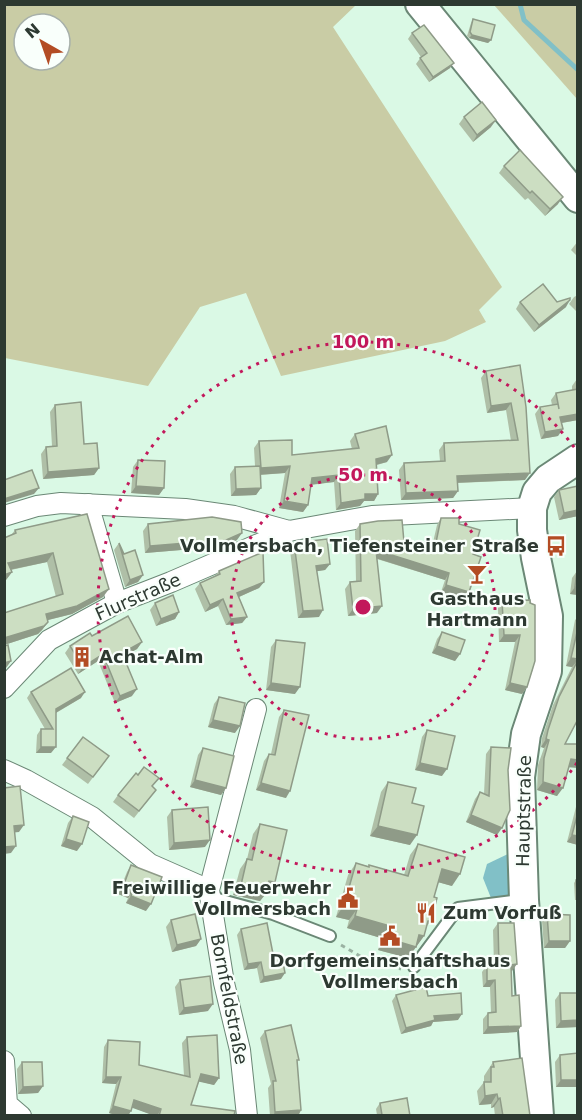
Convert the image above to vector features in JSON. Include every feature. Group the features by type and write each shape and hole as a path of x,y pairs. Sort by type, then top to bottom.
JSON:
{"main road":[{"path":"420,4 569,188"},
{"path":"532,507 537,492 548,478 578,459"},
{"name":"Hauptstraße","path":"532,507 536,558 548,616 547,671 526,734 520,777 524,900 539,1116"}],"street":[{"path":"4,516 37,506 61,503 185,508 234,516 289,531 372,516 532,507"},
{"path":"88,504 117,603"},
{"name":"Flurstraße","path":"4,688 49,640 117,603 289,531"},
{"name":"Bornfeldstraße","path":"247,1116 240,1050 224,983 209,890 256,709"},
{"path":"4,770 92,817 150,864 209,890"},
{"path":"4,1061 7,1104 21,1116"}],"lane":[{"path":"209,890 218,899 273,914 330,936"},
{"path":"414,967 458,908 524,900"}],"path":[{"path":"330,936 338,944 365,959 410,971 414,967"}],"green space":[{"path":"4,5 356,5 333,27 502,287 479,310 486,322 445,341 281,376 246,293 200,307 148,386 5,358"},
{"path":"494,5 577,5 577,99"}],"water":[{"path":"510,853 510,895 491,898 483,878 487,864"}],"building":[{"path":"473,19 495,25 491,40 472,35 470,32"},
{"path":"424,25 454,63 433,77 420,58 427,53 412,33"},
{"path":"482,102 496,120 477,135 464,117"},
{"path":"520,150 563,197 550,209 532,191 530,193 504,166"},
{"path":"543,284 557,302 570,298 570,300 539,325 520,302"},
{"path":"520,365 526,407 530,473 457,476 458,491 406,493 404,463 445,461 444,443 518,440 511,403 491,406 486,371"},
{"path":"578,389 578,414 560,417 563,429 545,432 540,407 558,404 559,409 556,393"},
{"path":"81,402 84,444 97,443 99,468 48,472 46,447 57,446 55,405"},
{"path":"386,426 392,455 376,459 378,494 365,494 365,499 341,503 339,475 312,478 308,505 284,501 290,466 261,468 259,441 292,440 292,455 359,448 355,434"},
{"path":"138,460 165,461 164,488 136,486"},
{"path":"260,466 261,488 236,489 235,467"},
{"path":"32,470 39,488 4,499 4,480"},
{"path":"578,486 578,510 564,513 559,490"},
{"path":"87,514 109,589 77,606 46,614 48,622 44,626 4,638 4,613 63,594 53,553 8,563 12,572 4,575 4,538 16,533 15,530"},
{"path":"212,517 241,522 242,533 224,541 150,546 148,524"},
{"path":"441,518 459,518 459,524 480,530 473,554 481,557 469,592 446,585 449,573 376,550 382,606 353,609 350,582 361,581 360,524 402,520 404,542 434,552"},
{"path":"327,539 330,564 316,566 323,610 303,611 294,543"},
{"path":"119,543 124,554 135,550 143,575 130,580"},
{"path":"263,552 264,582 237,593 247,617 231,619 223,599 210,605 200,583 220,574 219,571"},
{"path":"577,571 578,587 575,587"},
{"path":"173,595 179,612 161,619 155,603"},
{"path":"530,600 530,603 535,605 535,661 527,687 510,683 520,635 504,635 502,601"},
{"path":"128,616 142,642 122,653 137,689 120,696 103,654 83,667 70,646 90,633 92,636"},
{"path":"578,628 578,659 571,658"},
{"path":"442,632 465,640 460,654 437,646"},
{"path":"276,640 305,643 300,687 271,683"},
{"path":"8,645 11,661 4,663 4,646"},
{"path":"578,660 578,719 565,744 578,744 578,760 571,759 563,788 543,782 544,758 549,740 546,739 559,697"},
{"path":"71,668 85,692 56,709 56,747 41,747 41,729 53,729 31,692"},
{"path":"219,697 245,703 240,726 213,720"},
{"path":"284,710 309,715 290,791 261,783 269,754 275,755"},
{"path":"427,730 455,736 447,769 420,763"},
{"path":"83,737 109,756 93,777 67,758"},
{"path":"491,747 511,748 508,770 510,810 502,828 471,815 480,792 489,796"},
{"path":"203,748 234,756 226,788 195,780"},
{"path":"144,767 159,778 152,786 156,790 139,811 118,795"},
{"path":"388,782 416,788 412,803 424,806 417,835 378,826"},
{"path":"20,786 24,825 14,826 16,846 4,847 4,788"},
{"path":"208,807 210,840 174,843 172,810"},
{"path":"578,812 578,836 572,835"},
{"path":"73,816 89,822 82,844 66,839"},
{"path":"260,824 287,830 275,882 269,881 267,891 241,885 247,859 252,860"},
{"path":"418,844 465,857 460,874 442,869 434,897 437,898 431,921 428,921 424,936 419,935 416,947 386,938 390,926 355,916 357,909 344,905 356,863 408,876"},
{"path":"131,865 162,877 151,904 131,896 133,891 123,887"},
{"path":"195,914 201,939 177,945 171,920"},
{"path":"547,914 570,915 570,941 549,941"},
{"path":"267,923 274,959 282,957 285,973 264,977 261,962 248,964 241,929"},
{"path":"498,923 514,923 517,964 511,965 512,996 519,995 521,1026 488,1027 488,1013 496,1012 495,980 487,981 487,965 499,965"},
{"path":"210,976 213,1004 184,1008 180,980"},
{"path":"426,987 428,996 461,993 462,1014 434,1016 435,1020 406,1028 396,995"},
{"path":"560,993 578,993 578,1020 561,1021"},
{"path":"291,1025 299,1060 297,1060 301,1110 275,1112 273,1081 276,1081 265,1031"},
{"path":"217,1035 219,1078 201,1074 191,1105 235,1111 234,1116 159,1116 161,1109 134,1100 131,1111 113,1106 121,1077 106,1077 108,1040 140,1042 139,1065 190,1077 187,1037"},
{"path":"578,1053 578,1080 561,1080 560,1055"},
{"path":"522,1058 530,1116 503,1116 500,1098 498,1099 497,1094 485,1096 484,1082 491,1082 493,1062"},
{"path":"22,1062 42,1062 43,1086 23,1087"},
{"path":"407,1098 410,1116 376,1116 382,1115 380,1103"}],"waterway":[{"path":"520,4 524,20 578,70"}],"place":[{"name":"Vollmersbach, Tiefensteiner Straße","path":"556,546"},
{"name":"Gasthaus Hartmann","path":"477,574"},
{"name":"Achat-Alm","path":"82,657"},
{"name":"Freiwillige Feuerwehr Vollmersbach","path":"348,898"},
{"name":"Zum Vorfuß","path":"426,913"},
{"name":"Dorfgemeinschaftshaus Vollmersbach","path":"390,936"}]}
